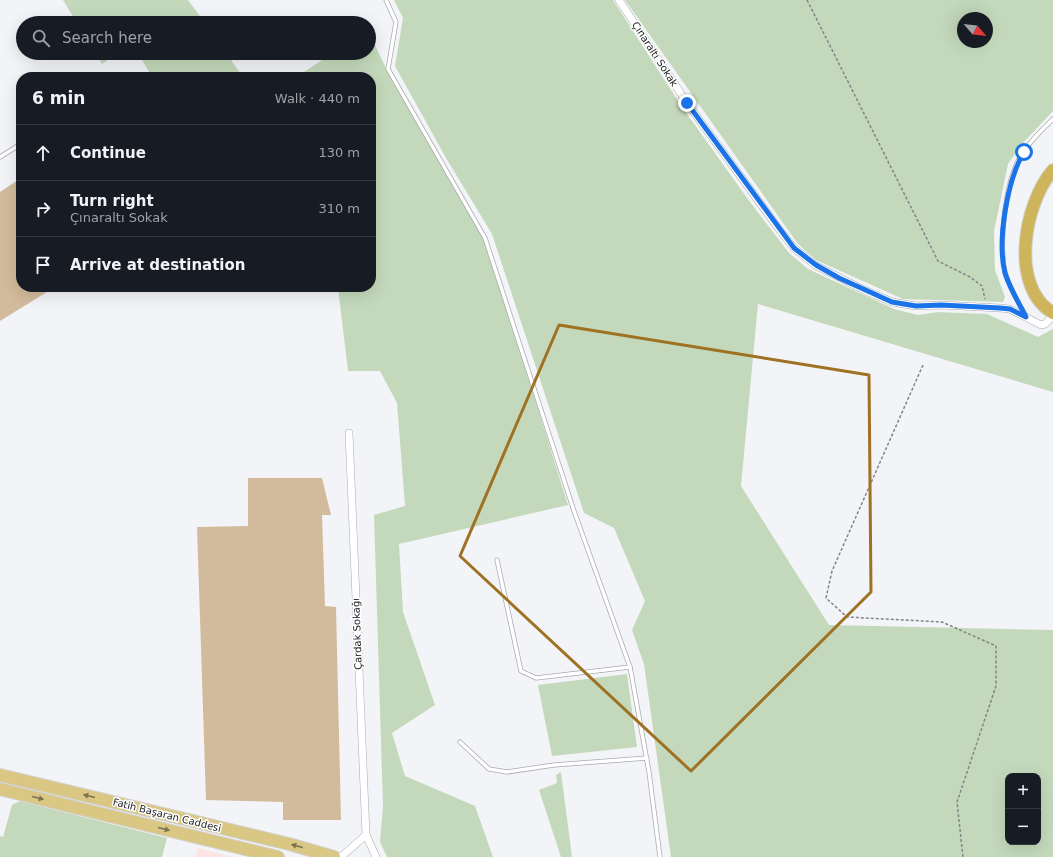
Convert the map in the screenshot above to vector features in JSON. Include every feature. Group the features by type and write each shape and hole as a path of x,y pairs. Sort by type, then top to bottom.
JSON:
{"highway":[{"path":"1053,170 1042,185 1033,205 1026,246 1028,272 1032,288 1041,304 1053,315"}],"main road":[{"name":"Fatih Başaran Caddesi","path":"0,775 289,844 334,857"},
{"name":"Fatih Başaran Caddesi","path":"0,789 278,857"}],"street":[{"name":"Çınaraltı Sokak","path":"619,0 701,122 786,238 804,258 864,290 903,305 1010,309 1041,325 1053,315"},
{"name":"Çardak Sokağı","path":"349,433 366,835 376,857"},
{"path":"341,857 366,835"}],"lane":[{"path":"386,0 396,22 388,69 485,238 574,511 630,667 646,758 660,857"},
{"path":"1026,317 1005,273 1002,255 1004,224 1011,185 1018,161 1053,119"},
{"path":"0,157 16,147"},
{"path":"497,560 521,671 536,678 630,667"},
{"path":"460,742 489,769 507,772 554,765 646,758"}],"path":[{"path":"807,0 938,261 970,277 982,286 987,307"},
{"path":"923,365 832,570 826,598 847,617 942,622 996,646 996,686 957,802 963,857"}],"highlighted area":[{"path":"559,325 869,375 871,592 691,771 460,556"}],"shaded area":[{"path":"198,848 233,857 196,857"}],"green space":[{"path":"63,0 188,0 200,16 73,16"},
{"path":"394,0 613,0 682,107 750,202 789,253 808,269 894,309 918,315 938,312 987,314 1038,337 1053,329 1053,392 758,304 741,486 829,625 1053,630 1053,857 671,857 644,664 632,630 645,601 614,528 584,513 492,234 446,158 395,66 403,18"},
{"path":"625,0 1053,0 1053,111 1021,145 1008,164 994,231 995,270 1005,297 1003,302 903,299 816,260 798,244"},
{"path":"376,47 386,68 485,239 568,505 399,544 403,612 435,705 392,733 405,776 475,806 493,857 387,857 380,842 383,806 374,515 405,506 397,403 380,371 348,371 338,292 376,292 376,72 304,72 322,60 376,60"},
{"path":"99,60 108,60 102,64"},
{"path":"142,60 231,60 239,72 149,72"},
{"path":"627,674 637,747 552,756 538,685"},
{"path":"561,772 572,857 561,857 539,790 557,783 556,775"},
{"path":"20,801 167,838 162,857 0,857 0,836 3,837 12,805"}],"building":[{"path":"16,181 16,292 47,292 0,321 0,192"},
{"path":"248,478 322,478 331,515 322,515 325,606 336,607 341,820 283,820 283,802 206,800 197,527 248,526"}],"route":[{"path":"687,103 756,198 794,248 804,258 864,290 903,305 1000,308 1010,309 1026,317 1010,286 1005,273 1002,255 1002,238 1011,185 1014,171 1024,152"}]}
